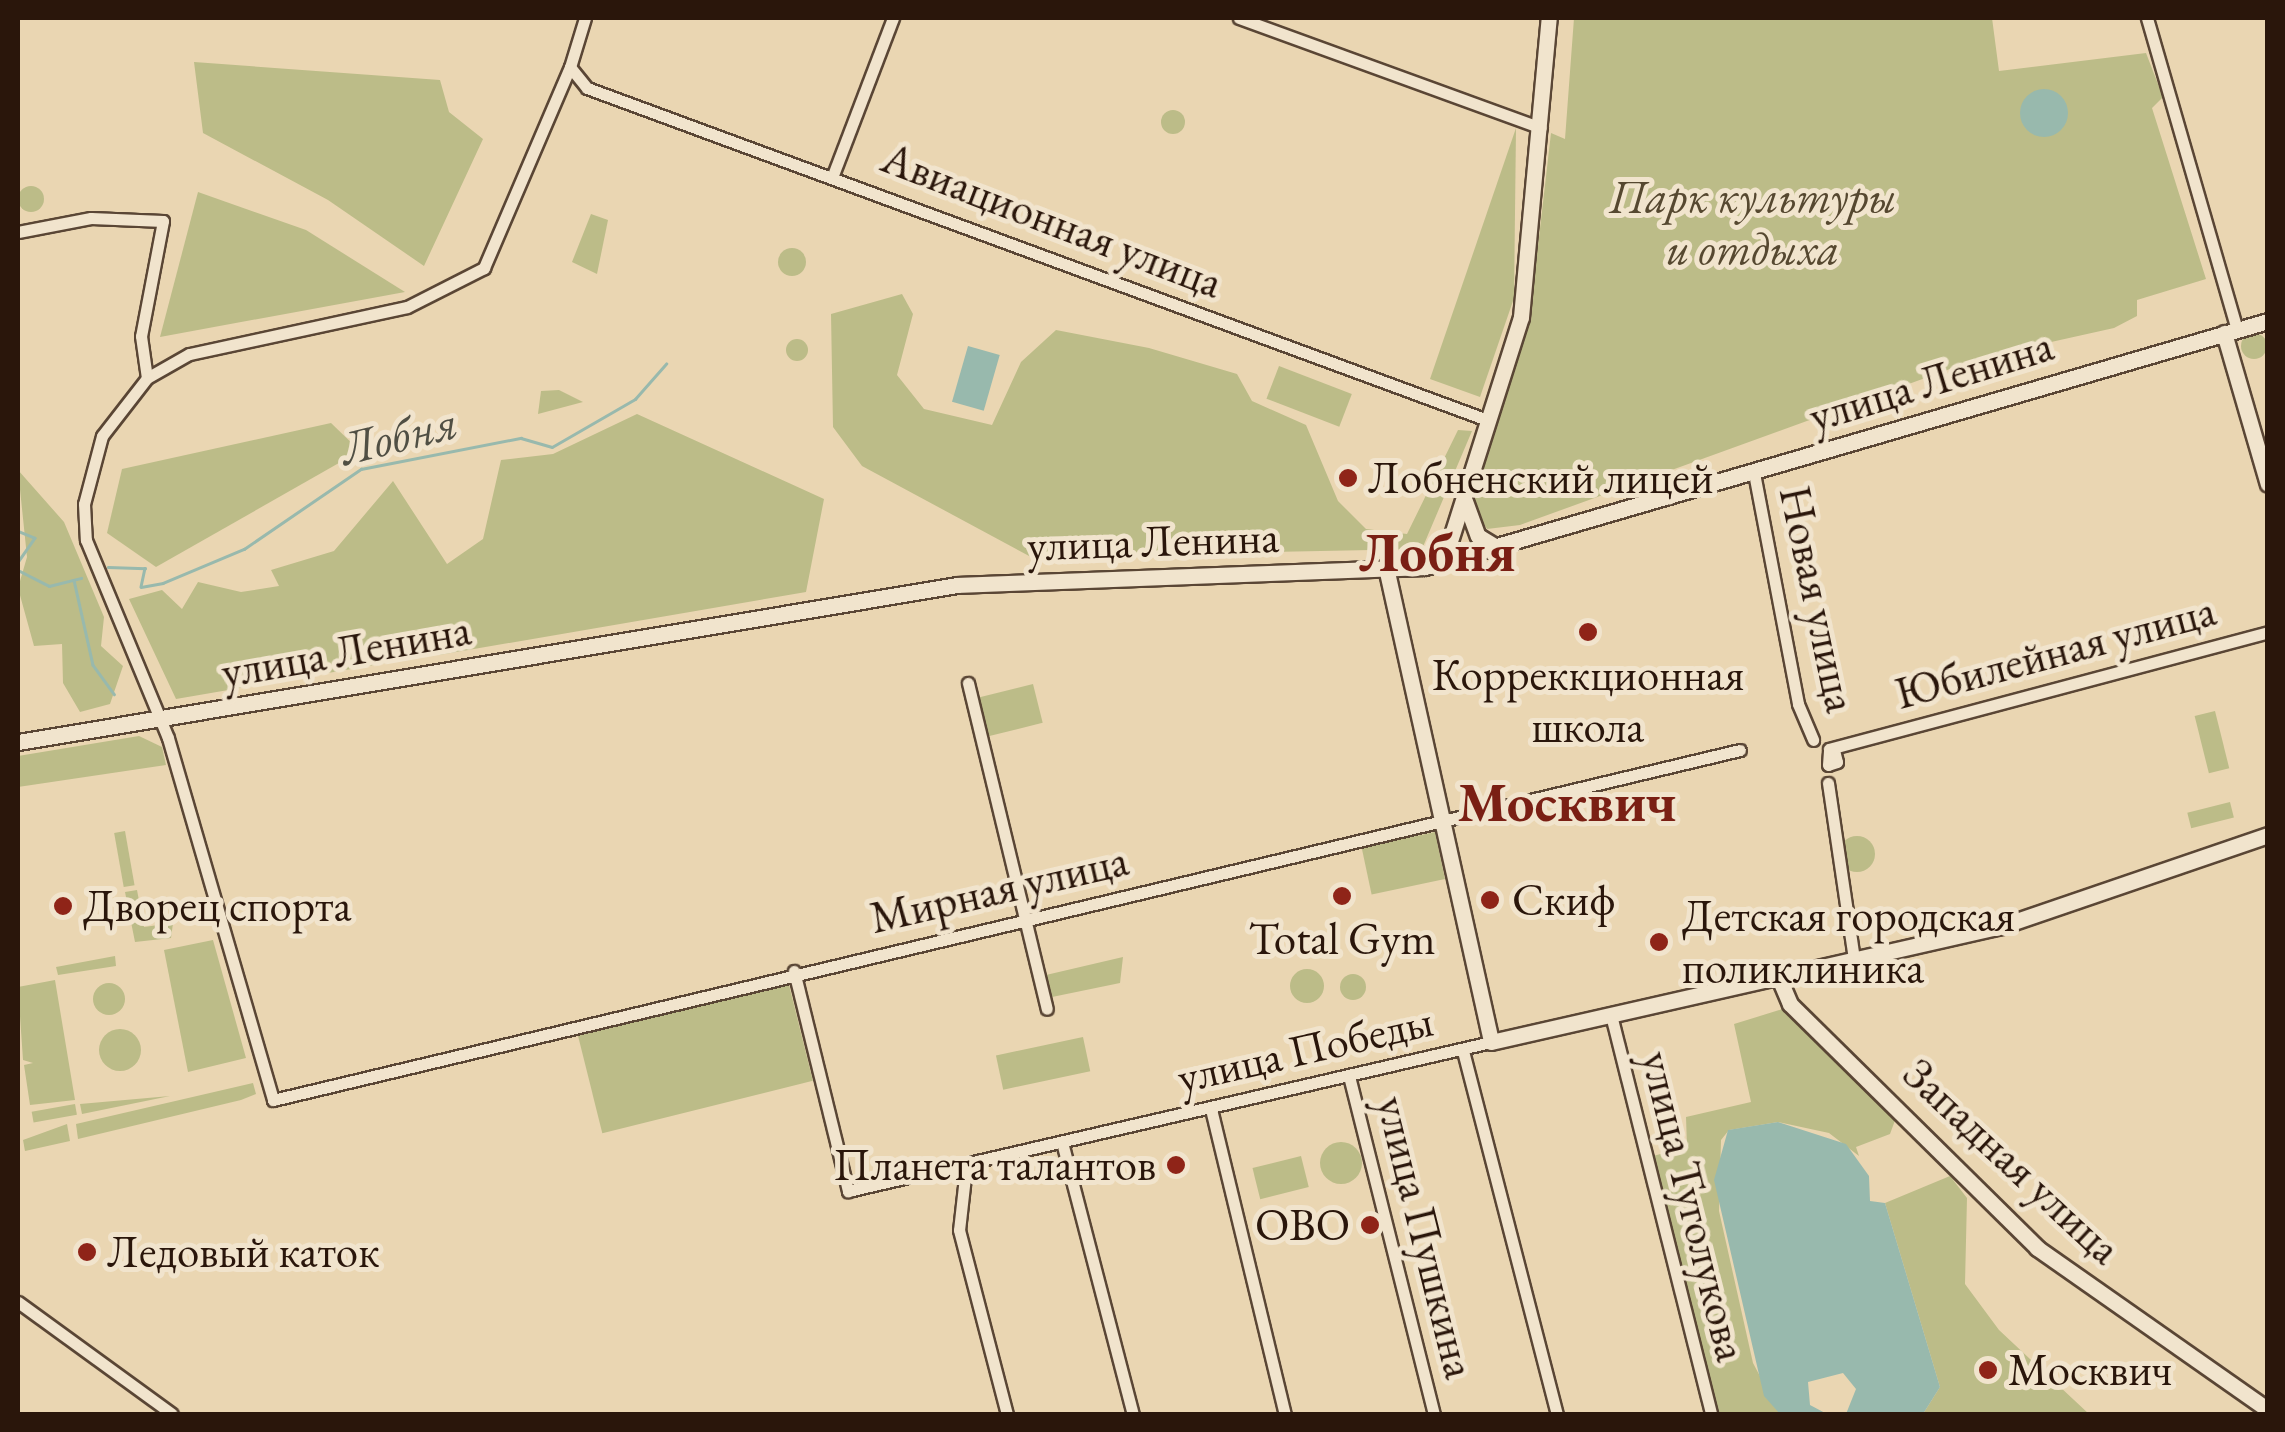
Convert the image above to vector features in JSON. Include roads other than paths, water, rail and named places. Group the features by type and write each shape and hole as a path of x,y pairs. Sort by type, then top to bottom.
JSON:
{"street":[{"path":"160,720 86,540 84,504 102,436 147,378 189,354 407,307 484,268 570,66 585,18"},
{"path":"833,175 893,18"},
{"path":"1239,18 1541,128"},
{"path":"1443,564 1521,317 1548,18"},
{"path":"2148,18 2268,484"},
{"name":"Авиационная улица","path":"570,66 587,88 833,175 1490,421"},
{"path":"18,232 91,218 163,221 141,336 147,378"},
{"name":"улица Ленина","path":"18,742 957,585 1386,572 1443,564 2268,321"},
{"name":"Новая улица","path":"1754,472 1798,704 1813,740 1830,758"},
{"path":"1465,498 1478,536 1498,548"},
{"path":"1386,572 1491,1042"},
{"name":"Юбилейная улица","path":"1830,758 1862,741 2268,632"},
{"path":"968,684 1047,1009"},
{"name":"Мирная улица","path":"160,720 274,1100 794,972 1444,825 1740,750"},
{"path":"1830,758 1828,784 1854,960"},
{"name":"улица Победы","path":"794,972 848,1190 1063,1146 1491,1042 1854,960 2111,894 2268,835"},
{"name":"Западная улица","path":"1779,978 1790,1004 2037,1248 2268,1410"},
{"name":"улица Туголукова","path":"1611,1015 1711,1414"},
{"path":"1463,1050 1557,1414"},
{"name":"улица Пушкина","path":"1350,1076 1434,1414"},
{"path":"1211,1109 1285,1414"},
{"path":"1063,1146 1133,1414"},
{"path":"966,1168 959,1230 1007,1414"},
{"path":"18,1302 172,1414"}],"water":[{"path":"2044,89 2061,96 2068,113 2061,130 2044,137 2027,130 2020,113 2027,96"},
{"path":"968,346 1000,355 984,411 952,402"},
{"path":"1778,1122 1846,1144 1869,1176 1870,1201 1885,1203 1940,1387 1923,1414 1846,1414 1856,1389 1843,1373 1808,1382 1810,1405 1827,1414 1780,1414 1764,1396 1714,1180 1728,1130"}],"waterway":[{"name":"Лобня","path":"108,567 145,568 141,587 163,583 244,549 361,469 521,438 552,447 635,399 666,364"},
{"name":"Лобня","path":"18,531 35,538 18,562"},
{"name":"Лобня","path":"18,570 49,586 81,578"},
{"path":"74,580 93,665 114,694"}],"place":[{"name":"Лобненский лицей","path":"1348,478"},
{"name":"Корреккционная школа","path":"1588,632"},
{"name":"Total Gym","path":"1342,896"},
{"name":"Скиф","path":"1490,900"},
{"name":"Дворец спорта","path":"63,906"},
{"name":"Детская городская поликлиника","path":"1659,942"},
{"name":"Планета талантов","path":"1176,1165"},
{"name":"ОВО","path":"1370,1225"},
{"name":"Ледовый каток","path":"87,1252"},
{"name":"Москвич","path":"1988,1370"}],"district":[{"name":"Лобня","path":"1437,552"},
{"name":"Москвич","path":"1567,802"}],"park label":[{"name":"Парк культуры и отдыха","path":"1753,223"}]}
